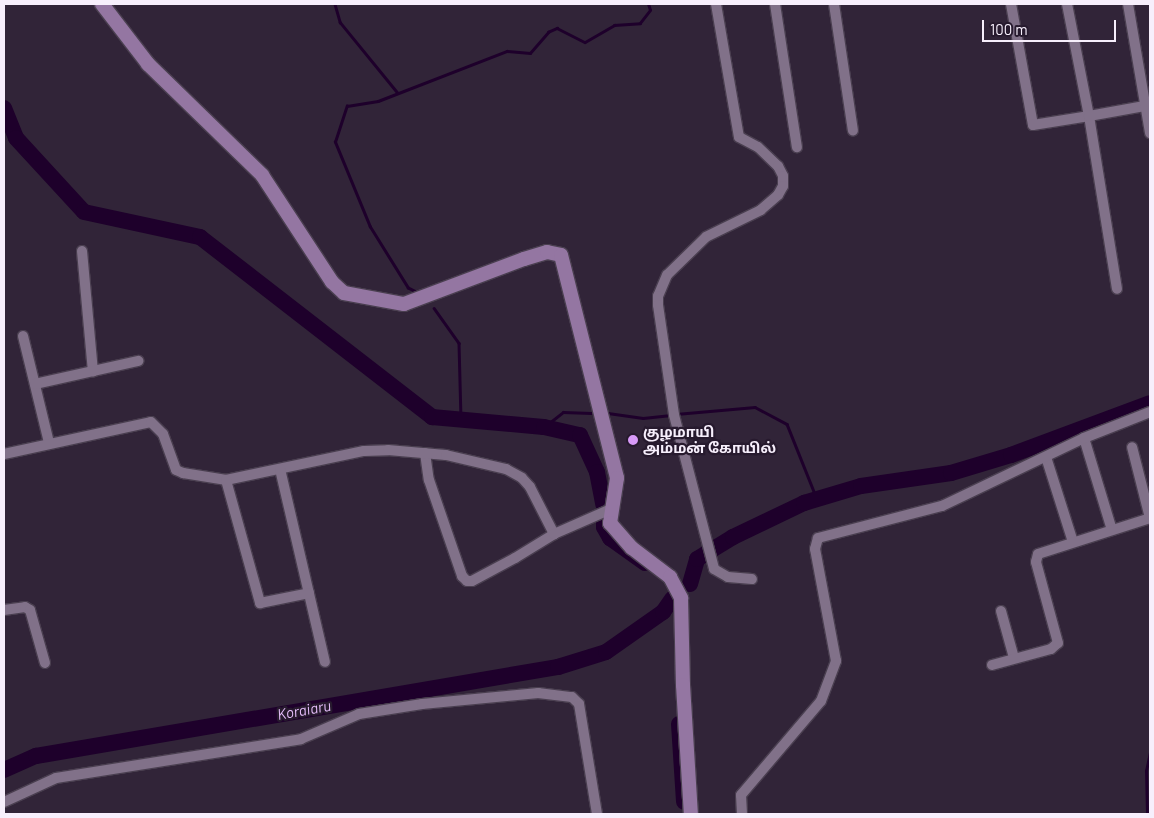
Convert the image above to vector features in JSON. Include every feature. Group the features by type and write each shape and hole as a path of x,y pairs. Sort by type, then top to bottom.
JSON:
{"street":[{"path":"102,4 148,64 262,175 332,282 344,294 404,304 524,259 547,252 561,255 617,478 610,523 616,534 663,570 681,598 683,685 691,814"},
{"path":"716,4 739,137 758,147 783,176 778,195 761,210 706,237 667,275 658,296 674,414 714,570 728,577 752,580"},
{"path":"775,4 797,147"},
{"path":"834,4 853,131"},
{"path":"1011,4 1033,125 1148,106"},
{"path":"1067,4 1117,289"},
{"path":"1128,4 1148,106 1150,133"},
{"path":"82,252 94,371"},
{"path":"22,336 49,442"},
{"path":"35,384 138,361"},
{"path":"742,814 741,795 821,701 836,661 814,549 818,538 942,506 1084,438 1150,412"},
{"path":"4,454 49,442 156,423 163,434 176,470 226,480 280,470 364,450 425,453 506,469 522,478 554,534"},
{"path":"1084,438 1112,530"},
{"path":"992,665 1051,649 1058,643 1036,557 1038,554 1150,518 1132,447"},
{"path":"425,453 430,480 462,576 467,581 472,581 498,567 554,534 611,509"},
{"path":"1046,457 1073,542"},
{"path":"280,470 325,662"},
{"path":"226,480 260,603 309,593"},
{"path":"4,610 25,607 30,610 45,663"},
{"path":"1001,611 1014,658"},
{"path":"4,802 56,778 301,739 359,714 422,704 538,693 572,697 579,704 597,814"}],"waterway":[{"path":"335,4 340,22 397,92"},
{"path":"418,293 408,288 370,227 335,142 347,106 378,101 507,51 530,53 548,32 557,28 585,42 614,25 640,23 650,10 648,4"},
{"path":"4,108 16,138 84,212 200,237 432,417 544,427 580,435 597,472 603,504"},
{"path":"434,308 459,343 461,419"},
{"path":"690,584 697,559 733,537 804,503 861,486 951,473 1011,455 1150,403"},
{"path":"676,414 755,407 787,424 817,499"},
{"path":"544,427 563,412 591,413"},
{"path":"608,413 643,418 671,415"},
{"path":"604,518 604,527 610,538 645,563"},
{"name":"Koraiaru","path":"4,770 36,756 558,667 606,652 663,612 672,599"},
{"path":"679,724 684,802"},
{"path":"1147,814 1146,771 1150,752"}],"place":[{"name":"குழமாயி அம்மன் கோயில்","path":"633,440"}]}
